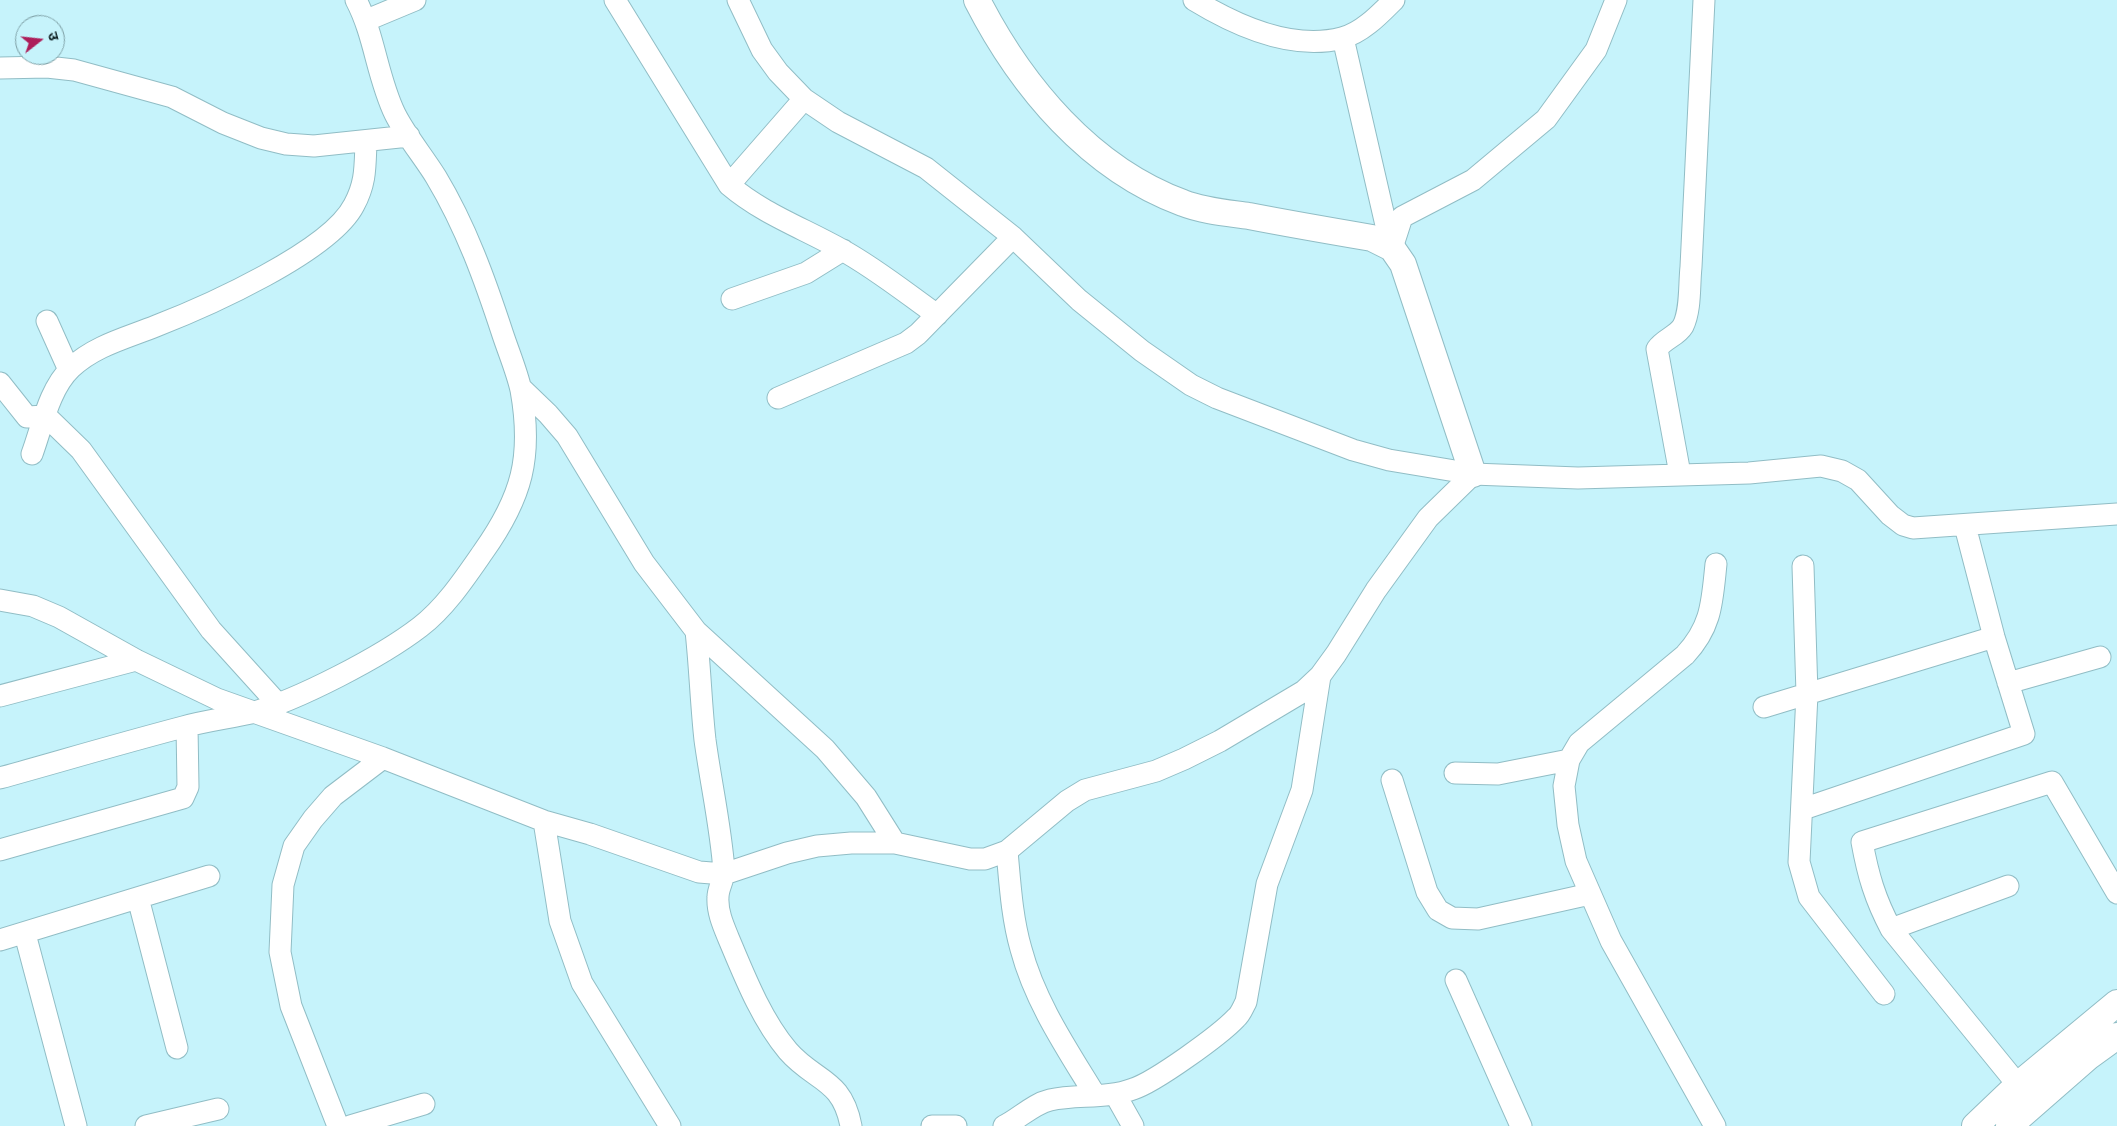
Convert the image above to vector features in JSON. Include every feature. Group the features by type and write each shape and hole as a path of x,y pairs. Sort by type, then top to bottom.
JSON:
{"street":[{"path":"0,778 187,726 253,712 327,681 384,650 422,626 450,596 475,563 508,513 520,487 526,434 521,388 474,249 435,176 395,114 383,82 367,20 356,0"},
{"path":"367,20 414,0"},
{"path":"615,0 729,185 748,201 770,214 843,250 937,315"},
{"path":"738,0 762,50 778,72 804,99 838,122 926,168 1013,237 1079,300 1157,362 1191,385 1217,398 1353,450 1390,460 1473,474 1578,478 1749,473 1820,466 1842,471 1858,480 1890,515 1913,528 1925,529 2117,514"},
{"path":"977,0 1024,76 1051,109 1092,150 1135,182 1184,204 1372,238 1392,248"},
{"path":"1194,0 1221,16 1276,35 1308,42 1343,38 1361,28 1394,0"},
{"path":"1392,248 1402,217 1473,180 1546,119 1596,50 1616,0"},
{"path":"1680,474 1657,349 1662,341 1683,326 1687,311 1691,267 1704,0"},
{"path":"1343,38 1392,248 1403,264 1473,474"},
{"path":"0,68 47,67 74,70 172,97 223,123 261,138 286,144 314,146 409,136"},
{"path":"729,185 804,99"},
{"path":"32,454 54,393 69,370 84,357 101,348 186,314 259,280 330,233 354,207 365,182 366,142"},
{"path":"778,398 906,344 1013,237"},
{"path":"732,299 806,273 843,250"},
{"path":"47,321 69,370"},
{"path":"0,383 27,417 46,416 82,450 211,630 276,703"},
{"path":"521,388 548,414 567,436 644,563 696,631 825,749 866,797 894,843"},
{"path":"0,600 33,606 59,617 136,660 217,698 383,758 544,821 590,834 698,872 724,874 787,853 817,846 894,843 970,859 985,859 1007,851 1067,801 1085,790 1156,771 1184,759 1220,741 1304,691 1320,676 1376,590 1428,518 1473,474"},
{"path":"1802,809 2024,734 1994,637 1965,526"},
{"path":"1715,1126 1610,941 1576,861 1568,825 1564,786 1569,760 1579,743 1685,656 1697,642 1705,628 1711,611 1716,564"},
{"path":"1803,566 1807,694 1798,862 1809,897 1884,994"},
{"path":"696,631 705,738 724,874 718,896 720,914 762,1010 789,1052 806,1068 831,1084 841,1095 849,1112 851,1126"},
{"path":"1764,707 1994,637"},
{"path":"2008,683 2100,656"},
{"path":"0,696 136,660"},
{"path":"1004,1126 1036,1105 1050,1100 1134,1089 1155,1077 1222,1031 1238,1016 1246,1002 1267,884 1302,790 1320,676"},
{"path":"0,850 183,798 188,787 187,726"},
{"path":"338,1126 291,1006 280,952 283,885 294,846 313,819 334,796 383,758"},
{"path":"1455,773 1498,774 1569,760"},
{"path":"1392,780 1427,892 1438,910 1452,918 1478,919 1590,894"},
{"path":"2018,1085 1890,929 1875,900 1868,876 1862,842 2052,782 2117,893"},
{"path":"544,821 560,921 582,984 670,1126"},
{"path":"1007,851 1012,902 1026,966 1057,1032 1105,1094 1133,1126"},
{"path":"0,940 25,934 209,876"},
{"path":"1890,929 2008,886"},
{"path":"138,898 177,1048"},
{"path":"25,934 76,1126"},
{"path":"1456,980 1521,1126"},
{"path":"1975,1126 2018,1085 2117,1002"},
{"path":"2009,1126 2088,1057 2117,1036"},
{"path":"350,1126 424,1104"},
{"path":"146,1126 218,1109"},
{"path":"932,1126 956,1126"}]}
